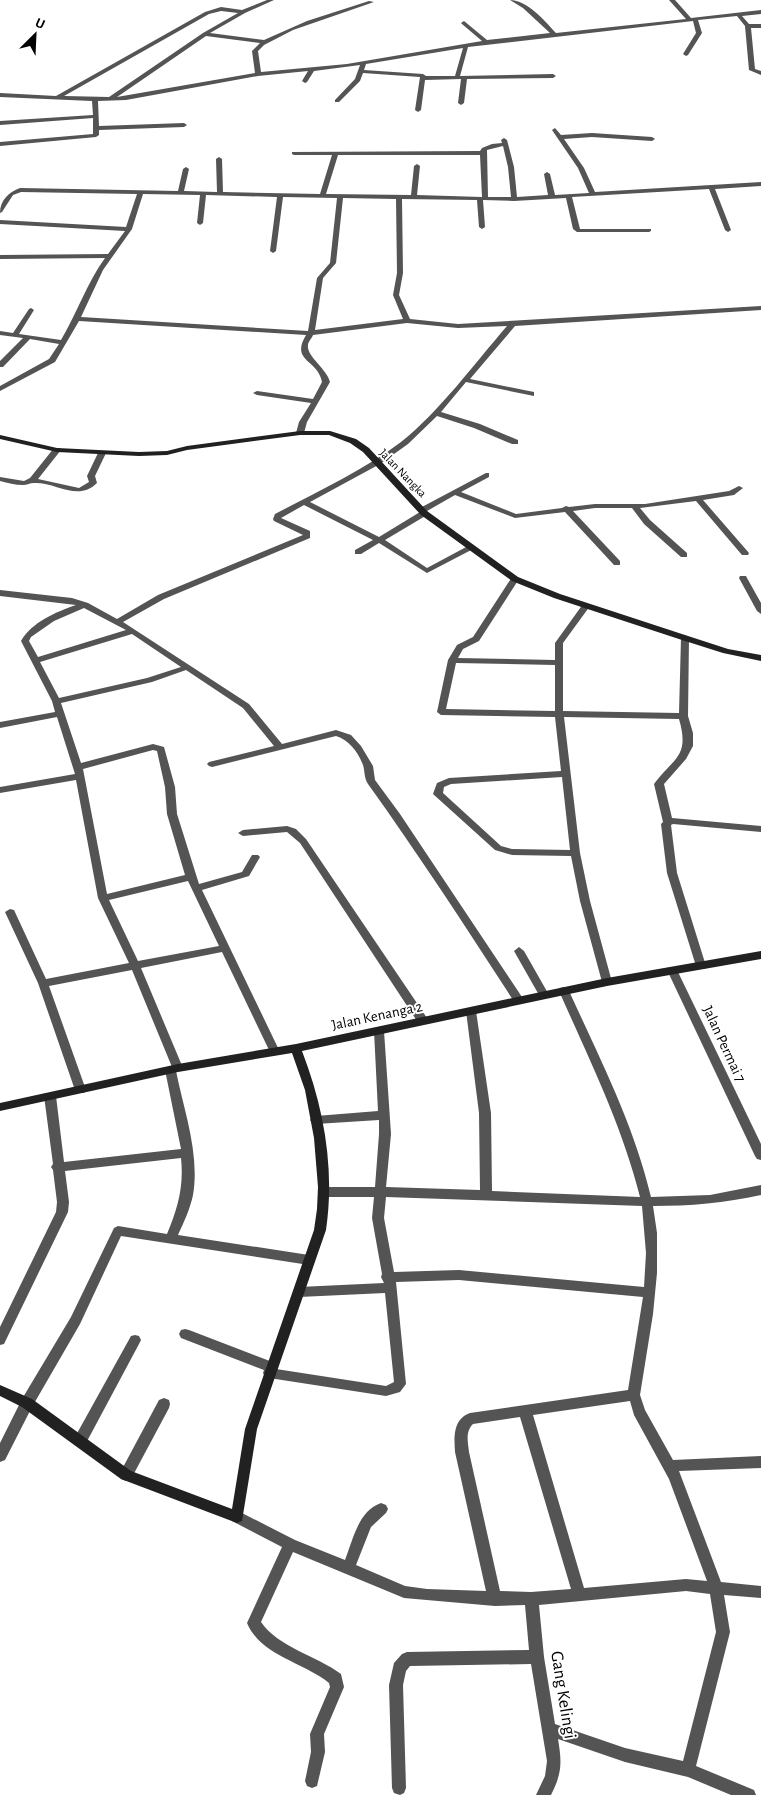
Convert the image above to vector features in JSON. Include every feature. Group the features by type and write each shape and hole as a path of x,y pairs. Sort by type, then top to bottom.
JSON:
{"street":[{"path":"110,99 205,34 243,12 271,0"},
{"path":"513,0 525,7 553,33"},
{"path":"672,0 692,20 700,33 686,54"},
{"path":"258,74 255,51 265,42 298,27 371,2"},
{"path":"57,98 207,13 221,9 243,12"},
{"path":"0,95 110,99 150,94 258,74 363,63 466,45 553,33 761,12"},
{"path":"738,14 748,26 751,68 761,73"},
{"path":"464,23 486,42"},
{"path":"748,26 761,26"},
{"path":"205,34 265,42"},
{"path":"457,77 466,45"},
{"path":"281,63 282,71"},
{"path":"337,101 358,80 363,63"},
{"path":"305,81 312,69"},
{"path":"361,71 416,73 424,78 553,76"},
{"path":"461,103 464,77"},
{"path":"418,110 424,78"},
{"path":"0,144 96,135 95,99"},
{"path":"0,123 96,116"},
{"path":"97,128 184,125"},
{"path":"555,130 581,168 593,194"},
{"path":"560,137 592,135 652,139"},
{"path":"482,227 483,153 484,149 488,146 505,142 511,167 514,199"},
{"path":"294,153 483,153"},
{"path":"322,196 336,153"},
{"path":"219,159 220,194"},
{"path":"414,198 417,166"},
{"path":"180,194 186,169"},
{"path":"547,174 552,197"},
{"path":"0,211 11,194 20,190 514,199 758,184 761,194"},
{"path":"711,187 728,230"},
{"path":"0,389 45,366 52,360 77,319 100,270 129,229 140,193"},
{"path":"200,223 203,194"},
{"path":"273,251 280,195"},
{"path":"300,433 303,422 326,378 304,350 311,333 320,278 333,262 340,196"},
{"path":"570,196 576,229 579,231 649,230"},
{"path":"400,197 400,273 396,295 407,321"},
{"path":"0,222 129,229"},
{"path":"0,258 110,256"},
{"path":"77,319 311,333 407,321 458,326 513,324 761,308"},
{"path":"14,336 31,310"},
{"path":"118,622 161,597 307,536 307,533 277,517 377,462 405,442 436,413 513,324"},
{"path":"0,333 62,342"},
{"path":"0,365 27,338"},
{"path":"465,380 531,394"},
{"path":"257,393 315,401"},
{"path":"436,413 477,426 515,442"},
{"name":"Jalan Nangka","path":"1,438 57,450 102,453 167,453 197,446 300,433 316,432 341,436 354,440 424,512 515,579 586,606 685,638 726,651 761,658"},
{"path":"0,479 25,483 33,480 57,450"},
{"path":"33,480 79,490 86,488 93,483 91,476 102,453"},
{"path":"358,552 486,475"},
{"path":"457,493 515,516 566,508 595,506 636,507 731,493 739,488"},
{"path":"698,498 745,553"},
{"path":"303,501 379,540 427,570 471,548"},
{"path":"636,507 647,522 684,555"},
{"path":"566,508 617,563"},
{"path":"743,578 761,611"},
{"path":"515,579 476,639 460,647 452,660 441,712 683,716"},
{"path":"0,593 72,600 118,622 246,706 280,747"},
{"path":"85,605 50,620 28,634 25,641 61,714 78,771 103,898 135,965 174,1069 186,1153 187,1193 171,1238"},
{"path":"586,606 560,643 559,714 575,853 585,901 607,982"},
{"path":"36,660 133,631"},
{"path":"685,638 683,716 688,733 688,746 683,757 659,784 668,822 666,824 666,837 672,873 701,966"},
{"path":"452,660 559,663"},
{"path":"56,702 149,680 188,667"},
{"path":"0,725 61,714"},
{"path":"212,764 336,733 348,737 358,748 368,766 370,780 397,816 519,1000"},
{"path":"0,790 78,771 153,747 161,749 170,787 172,814 191,877 275,1052"},
{"path":"566,774 449,781 440,785 438,794 498,848 512,852 575,853"},
{"path":"668,822 761,829"},
{"path":"243,833 287,829 293,831 303,841 423,1021"},
{"path":"197,888 246,874 252,866 255,857"},
{"path":"103,898 191,877"},
{"path":"10,912 43,983 80,1090"},
{"path":"43,983 226,948"},
{"path":"519,951 544,995"},
{"name":"Jalan Kenanga 2","path":"0,1107 174,1069 296,1048 607,982 760,956"},
{"name":"Jalan Permai 7","path":"673,972 761,1156"},
{"path":"564,991 630,1142 648,1202 651,1233 649,1293 634,1395 639,1411 669,1466 716,1586 723,1632 688,1770"},
{"path":"470,1011 484,1113 486,1195"},
{"path":"185,1334 270,1370 386,1391 396,1388 400,1384 389,1283 380,1236 379,1191 385,1134 379,1031"},
{"path":"237,1517 251,1429 320,1230 325,1192 316,1120 308,1076 296,1048"},
{"path":"0,1340 60,1219 63,1202 57,1167 50,1096"},
{"path":"316,1120 384,1115"},
{"path":"57,1167 186,1153"},
{"path":"325,1192 379,1191 648,1202 721,1197 761,1190"},
{"path":"0,1456 27,1403 76,1320 118,1231 310,1260"},
{"path":"299,1292 459,1275 649,1293"},
{"path":"80,1441 135,1340"},
{"path":"0,1390 27,1403 126,1475 237,1517 290,1544 404,1592 530,1599 686,1585 716,1586 761,1592"},
{"path":"495,1598 462,1452 460,1430 470,1419 634,1395"},
{"path":"126,1475 164,1404"},
{"path":"525,1411 579,1594"},
{"path":"669,1466 761,1462"},
{"path":"348,1569 366,1523 380,1509"},
{"path":"290,1544 254,1623 257,1629 274,1642 336,1679 337,1687 317,1734 318,1752 312,1782"},
{"name":"Gang Kelingi","path":"530,1599 537,1657 554,1761 552,1777 543,1795"},
{"path":"399,1788 396,1685 399,1668 407,1659 537,1657"},
{"path":"550,1729 625,1755 688,1770 750,1795"}]}
